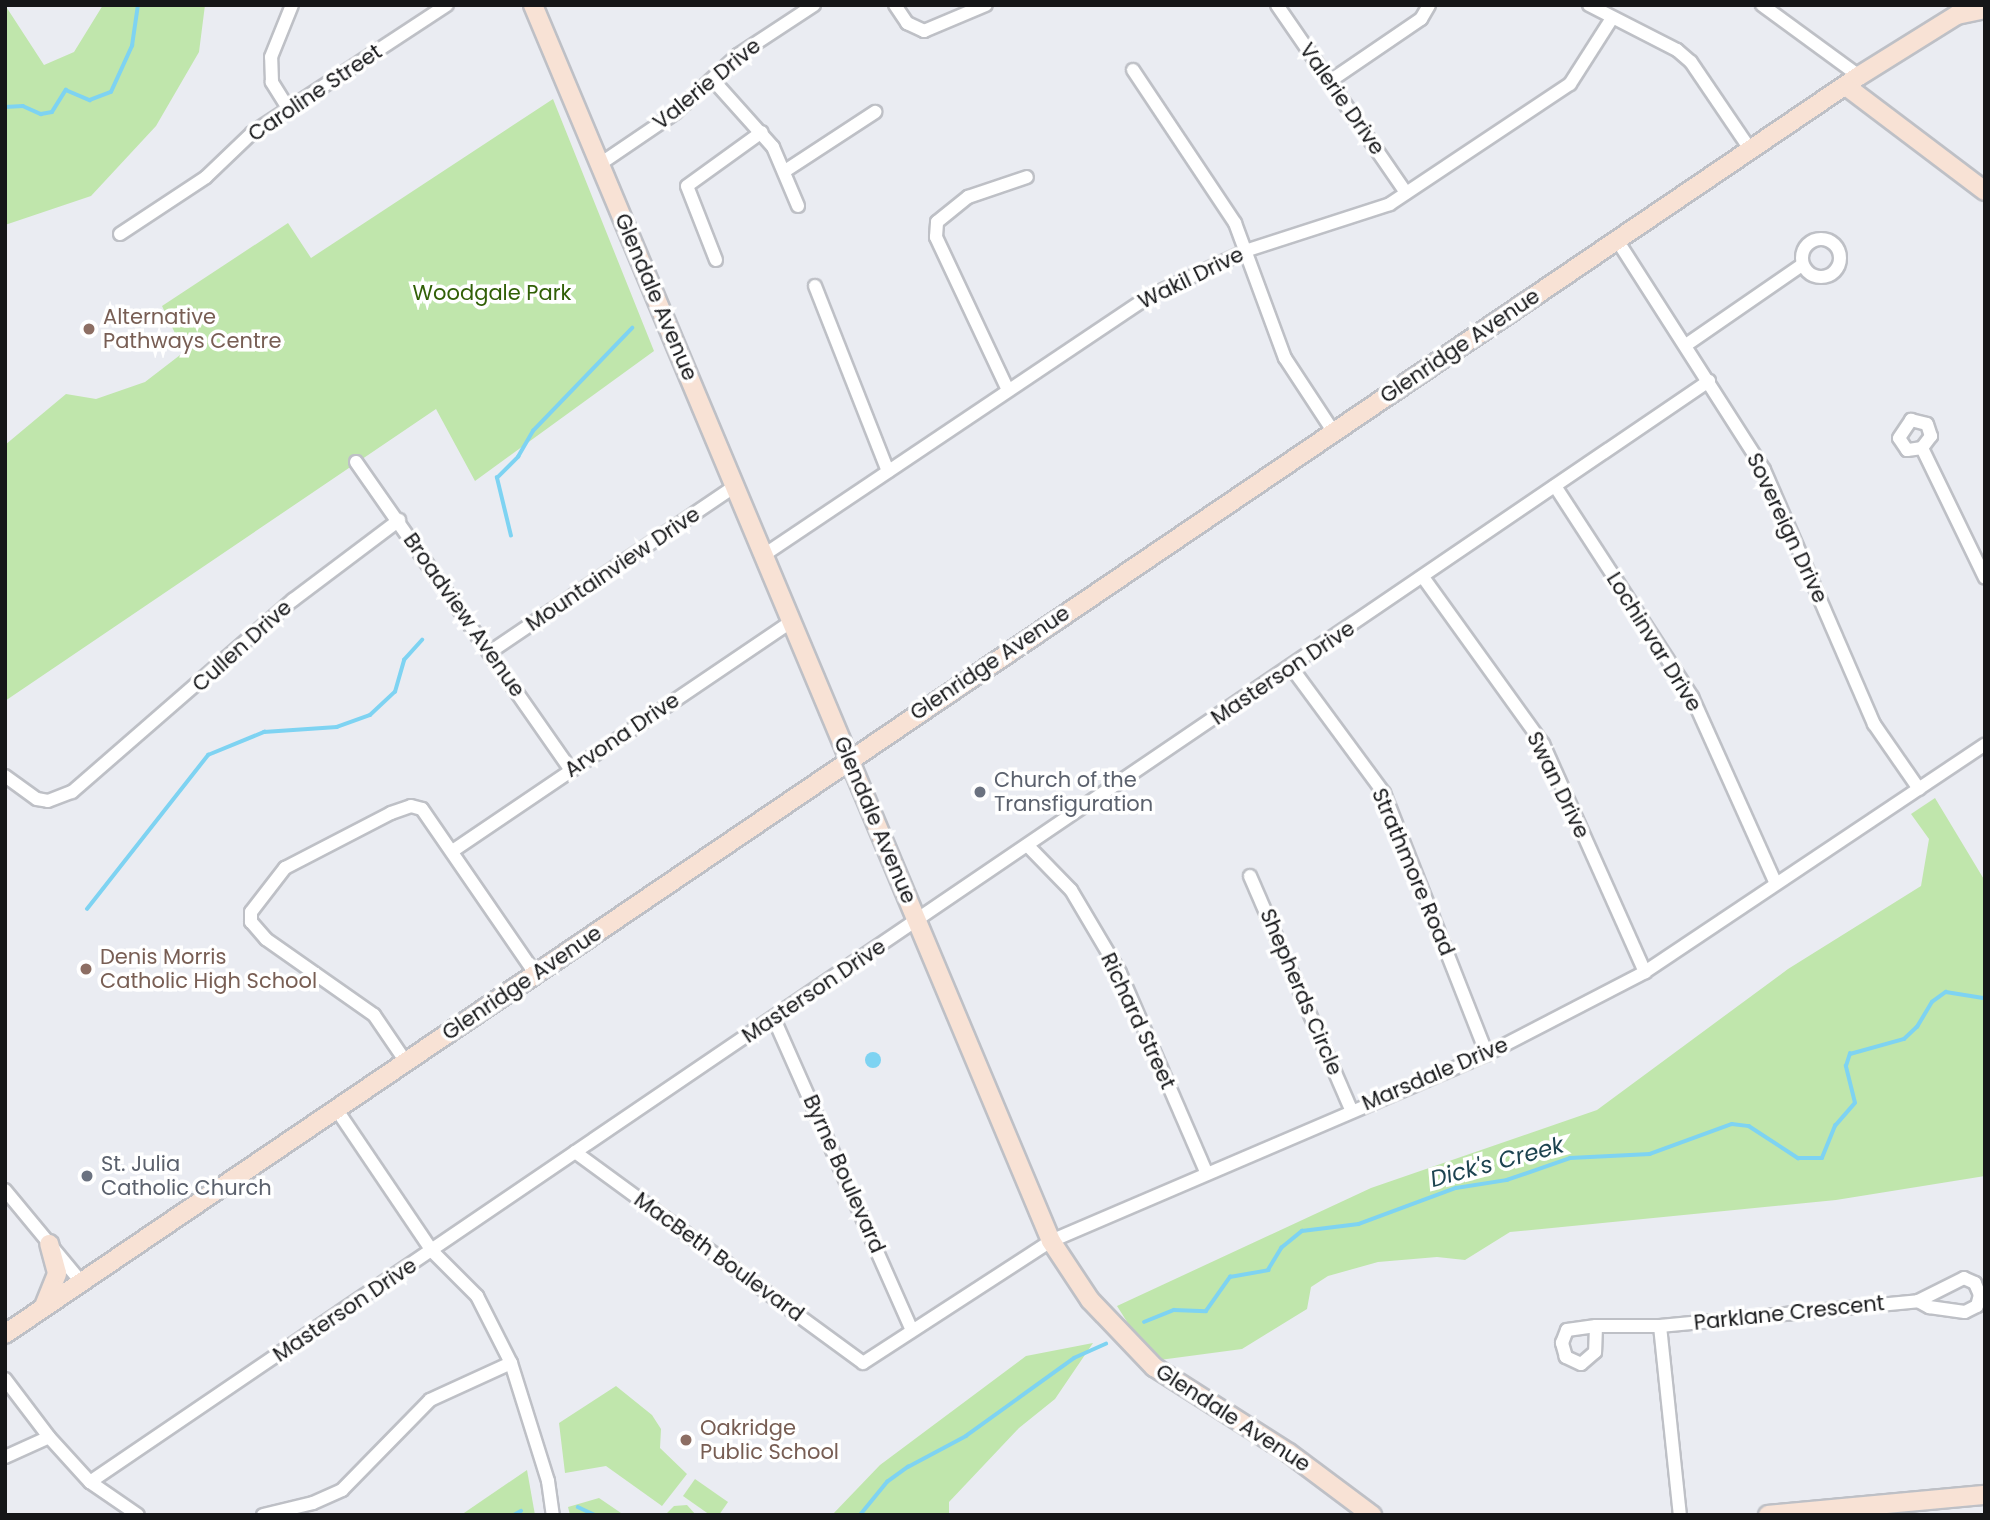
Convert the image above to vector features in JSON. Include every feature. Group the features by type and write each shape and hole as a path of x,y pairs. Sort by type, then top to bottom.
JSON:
{"main road":[{"name":"Glendale Avenue","path":"534,5 1051,1241 1090,1300 1154,1367 1289,1453 1360,1511"},
{"name":"Glenridge Avenue","path":"5,1334 536,975 849,758 1750,149 1957,15 1985,9"},
{"path":"1852,81 1985,191"},
{"path":"43,1309 57,1273 49,1244"},
{"path":"1768,1515 1985,1495"}],"street":[{"path":"288,108 272,82 271,57 292,5"},
{"name":"Caroline Street","path":"120,234 206,177 252,133 447,5"},
{"name":"Valerie Drive","path":"600,164 675,113 738,55 814,5"},
{"path":"895,5 908,23 924,31 986,5"},
{"name":"Valerie Drive","path":"1277,5 1406,193"},
{"path":"1330,81 1421,19 1429,5"},
{"path":"1589,5 1677,50 1691,62 1750,149"},
{"path":"1762,5 1852,81"},
{"name":"Wakil Drive","path":"764,555 1007,388 1147,297 1248,250 1390,204 1570,84 1612,18"},
{"path":"1133,70 1235,223 1248,250 1285,358 1334,431"},
{"path":"713,80 762,132 785,171 799,206"},
{"path":"785,171 875,112"},
{"path":"716,260 687,186 762,132"},
{"path":"1007,388 937,230 937,222 968,197 1027,177"},
{"name":"Sovereign Drive","path":"1617,240 1764,470 1874,724 1919,789"},
{"path":"1686,345 1802,265"},
{"path":"815,286 888,471"},
{"name":"Masterson Drive","path":"90,1482 1029,847 1709,381"},
{"path":"1922,448 1985,578"},
{"name":"Broadview Avenue","path":"356,463 399,520 570,769"},
{"name":"Mountainview Drive","path":"490,652 735,486"},
{"name":"Lochinvar Drive","path":"1555,486 1692,697 1775,882"},
{"name":"Cullen Drive","path":"5,776 37,799 48,801 64,797 91,779 293,600 399,520"},
{"name":"Swan Drive","path":"1423,577 1543,744 1645,972"},
{"name":"Arvona Drive","path":"454,850 570,769 792,622"},
{"name":"Strathmore Road","path":"1291,667 1384,793 1487,1054"},
{"name":"Marsdale Drive","path":"863,1363 1051,1241 1351,1109 1487,1054 1645,972 1775,882 1985,744"},
{"path":"406,1062 374,1015 267,939 251,922 251,912 285,868 411,806 422,809 454,850 536,975"},
{"name":"Richard Street","path":"1029,847 1070,890 1120,973 1206,1172"},
{"name":"Shepherds Circle","path":"1250,876 1351,1109"},
{"name":"Byrne Boulevard","path":"774,1019 912,1330"},
{"path":"337,1110 432,1251 477,1296 511,1363 548,1481 553,1515"},
{"name":"MacBeth Boulevard","path":"575,1152 863,1363"},
{"path":"5,1190 81,1282"},
{"name":"Parklane Crescent","path":"1597,1326 1660,1326 1918,1301"},
{"path":"1660,1326 1680,1515"},
{"path":"263,1515 313,1503 342,1490 430,1400 511,1363"},
{"path":"5,1379 49,1437 90,1482 138,1515"},
{"path":"5,1457 49,1437"}],"green space":[{"path":"5,5 44,65 74,52 103,5 205,5 199,52 156,126 91,196 5,225"},
{"name":"Woodgale Park","path":"553,99 654,351 475,481 436,409 5,701 5,445 66,394 96,399 145,382 184,352 162,306 288,223 311,258"},
{"path":"1935,798 1985,881 1985,1176 1836,1200 1510,1232 1465,1260 1437,1257 1378,1262 1328,1276 1311,1287 1307,1309 1242,1349 1152,1361 1117,1306 1371,1188 1597,1110 1788,969 1921,886 1929,839 1911,814"},
{"path":"1093,1343 1055,1399 1019,1428 949,1502 949,1515 832,1515 880,1465 1026,1356"},
{"path":"616,1386 652,1415 661,1429 660,1448 687,1474 662,1506 606,1466 565,1473 559,1423"},
{"path":"527,1470 535,1515 461,1515"},
{"path":"695,1479 728,1502 719,1515 710,1515 683,1496"},
{"path":"599,1498 624,1515 570,1515 568,1507"},
{"path":"687,1505 696,1515 665,1515 674,1506"}],"water":[{"path":"873,1052 881,1060 873,1068 865,1060"}],"waterway":[{"path":"5,107 23,106 41,114 52,112 66,90 90,100 111,92 132,46 138,5"},
{"path":"511,536 497,478 518,457 533,431 632,328"},
{"path":"87,909 208,755 264,732 337,727 370,715 395,692 404,660 422,640"},
{"name":"Dick's Creek","path":"1144,1322 1174,1310 1206,1311 1230,1277 1268,1270 1281,1248 1302,1231 1359,1224 1456,1188 1507,1180 1570,1158 1650,1154 1732,1124 1749,1126 1798,1158 1822,1158 1835,1126 1855,1103 1846,1066 1850,1054 1904,1039 1917,1027 1932,1002 1946,992 1985,998"},
{"path":"860,1515 887,1482 908,1467 966,1436 1074,1358 1106,1344"},
{"path":"578,1507 595,1515"},
{"path":"514,1515 521,1511"}],"place":[{"name":"Alternative Pathways Centre","path":"89,329"},
{"name":"Church of the Transfiguration","path":"980,792"},
{"name":"Denis Morris Catholic High School","path":"86,969"},
{"name":"St. Julia Catholic Church","path":"87,1176"},
{"name":"Oakridge Public School","path":"686,1440"}]}
